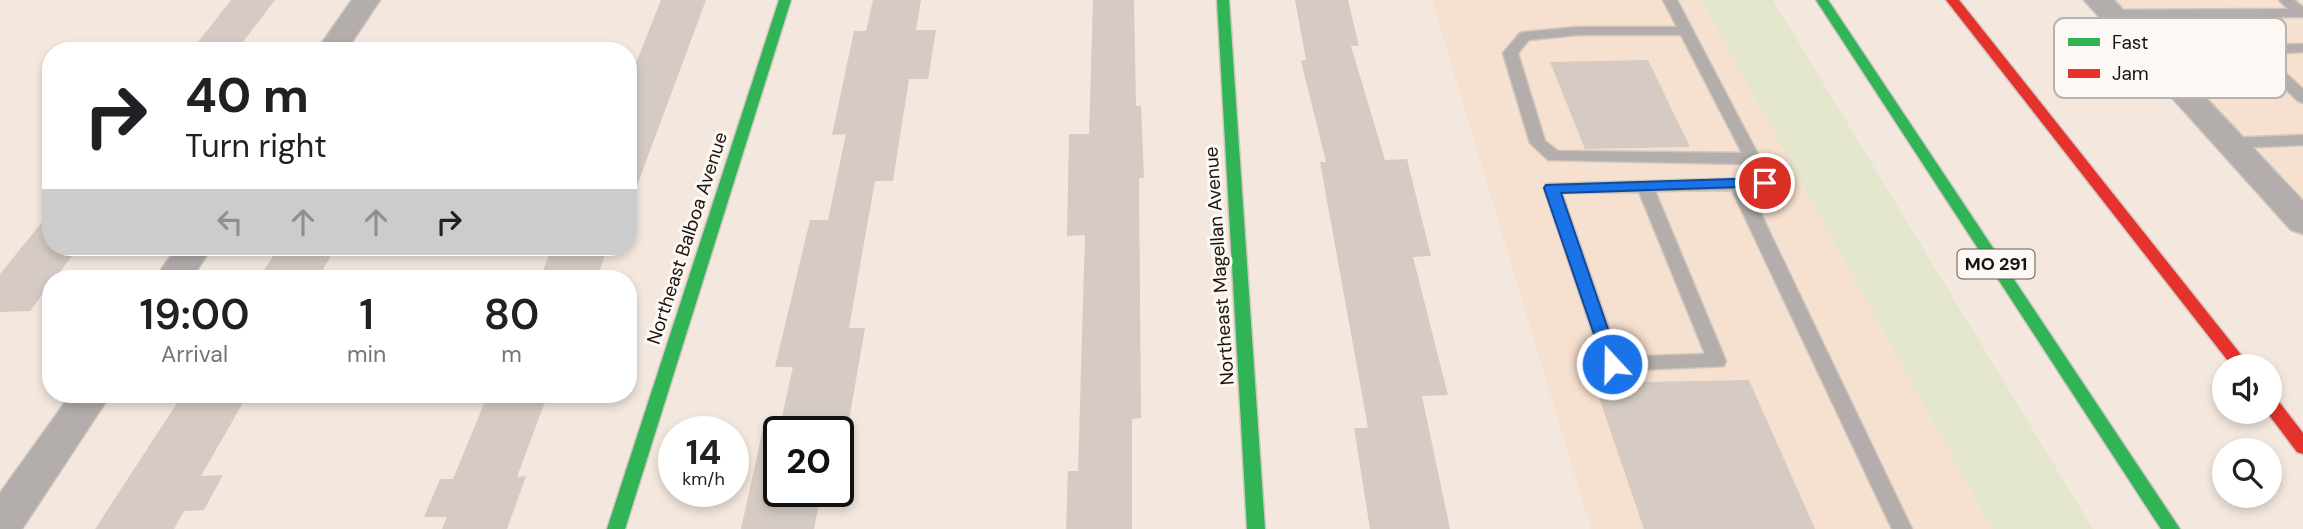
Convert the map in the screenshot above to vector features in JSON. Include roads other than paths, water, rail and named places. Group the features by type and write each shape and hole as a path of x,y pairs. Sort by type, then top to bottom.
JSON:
{"street":[{"path":"337,42 366,0"},
{"name":"Northeast Balboa Avenue","path":"616,529 785,0"},
{"name":"Northeast Magellan Avenue","path":"1223,0 1256,529"},
{"name":"MO 291","path":"1822,0 2171,529"},
{"path":"1952,0 2232,354"},
{"path":"2189,98 2298,210"},
{"path":"0,527 86,403"},
{"path":"2282,419 2303,447"}],"lane":[{"path":"1645,186 1717,361 1612,364 1552,188 1765,183 1670,0"},
{"path":"2182,0 2196,14"},
{"path":"2286,0 2302,13"},
{"path":"2105,7 2196,14 2302,13"},
{"path":"1686,31 1577,31 1525,36 1510,53 1538,143 1554,156 1583,159 1753,159"},
{"path":"2286,82 2303,98"},
{"path":"2231,143 2303,140"},
{"path":"1738,184 1902,529"}]}
